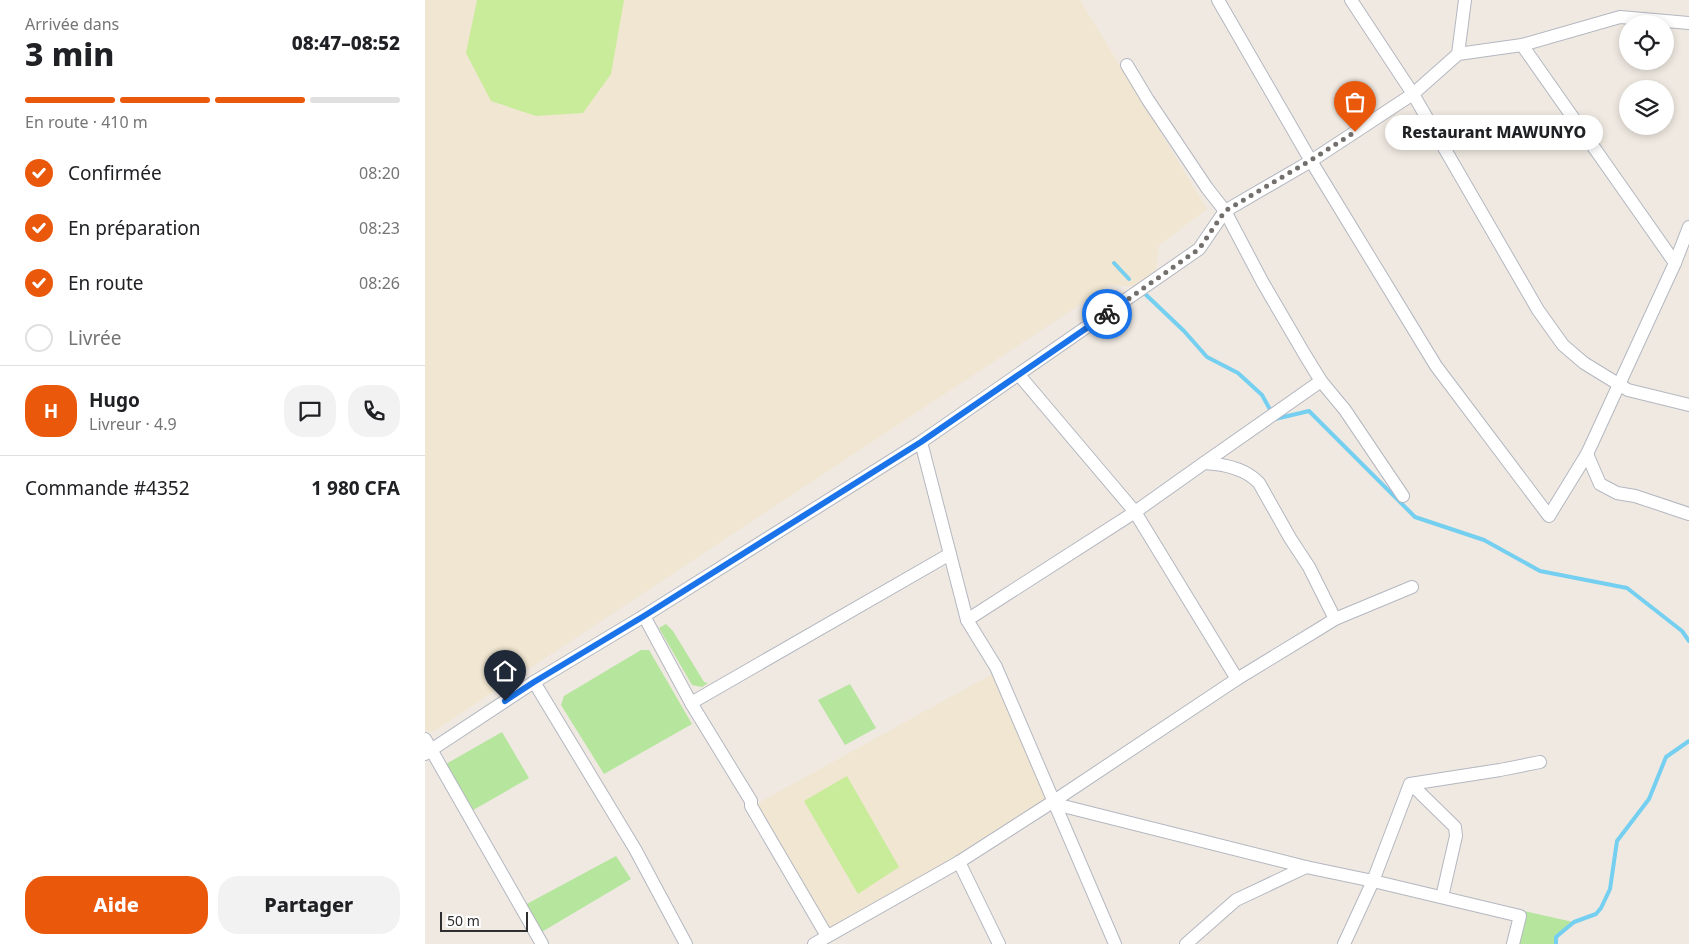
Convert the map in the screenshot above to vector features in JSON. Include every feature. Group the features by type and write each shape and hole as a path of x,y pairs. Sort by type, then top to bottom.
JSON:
{"street":[{"path":"1218,0 1311,160 1436,366 1549,516 1587,454 1675,263 1689,227"},
{"path":"1351,0 1413,94 1538,310 1563,345 1584,364 1628,390 1689,405"},
{"path":"1458,54 1465,0"},
{"path":"427,756 534,682 644,616 921,442 1199,249 1225,211 1311,160 1413,94 1458,54 1522,45 1620,17 1689,23"},
{"path":"1522,45 1675,263"},
{"path":"1127,65 1207,188 1225,211 1263,283 1321,381 1345,410 1403,496"},
{"path":"1019,375 1135,512 1237,678"},
{"path":"967,620 1135,512 1321,381"},
{"path":"921,442 967,620 996,667 1115,944"},
{"path":"1587,454 1600,484 1617,493 1635,496 1689,514"},
{"path":"1204,462 1227,466 1254,478 1309,567 1335,619"},
{"path":"691,703 950,554"},
{"path":"814,944 959,862 1054,803 1237,678 1335,619 1413,588"},
{"path":"644,616 691,703 751,801 751,806 827,936"},
{"path":"534,682 635,849 687,944"},
{"path":"425,739 427,756 540,944"},
{"path":"1411,784 1540,762"},
{"path":"1344,944 1373,881 1411,784"},
{"path":"1411,784 1455,827 1456,836 1442,898"},
{"path":"1054,803 1306,867 1520,916 1513,944"},
{"path":"959,862 999,944"},
{"path":"1186,944 1236,900 1306,867"}],"shaded area":[{"path":"425,0 1080,0 1207,209 1159,245 1155,274 1138,286 1108,286 433,732 425,731"},
{"path":"994,673 1052,798 828,934 753,806"}],"green space":[{"path":"477,0 624,0 611,74 583,113 536,116 491,101 466,53"},
{"path":"666,624 673,631 704,682 708,683 702,687 692,685 659,628"},
{"path":"641,650 649,650 692,724 604,774 561,705 564,696"},
{"path":"850,684 876,728 845,745 818,700"},
{"path":"502,732 529,778 468,813 446,764"},
{"path":"847,776 899,867 858,894 804,801"},
{"path":"616,856 631,879 540,933 523,906"},
{"path":"1524,911 1573,922 1556,937 1555,944 1516,944"}],"waterway":[{"path":"1114,263 1129,279"},
{"path":"1142,291 1184,331 1207,357 1238,373 1262,395 1272,413"},
{"path":"1275,419 1309,411 1415,517 1484,540 1540,571 1627,588 1682,631 1689,641"},
{"path":"1556,944 1556,937 1574,922 1596,914 1601,908 1610,889 1617,841 1649,799 1666,757 1689,741"}],"way so far":[{"path":"1107,314 1199,249 1225,211 1355,132"}],"place":[{"name":"Restaurant MAWUNYO","path":"1355,132"}],"route":[{"path":"505,701 921,442 1107,314"}]}
